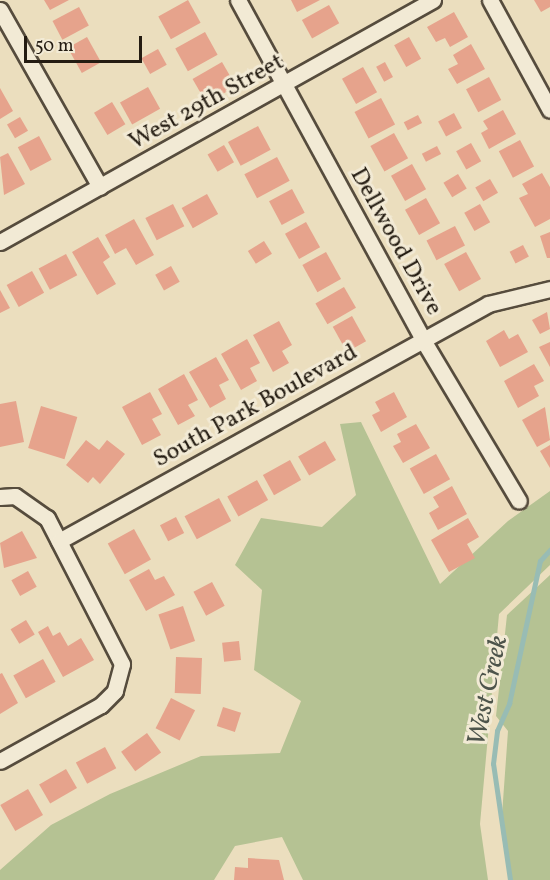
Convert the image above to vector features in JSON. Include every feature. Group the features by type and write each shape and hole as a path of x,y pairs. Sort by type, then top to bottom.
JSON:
{"street":[{"name":"Dellwood Drive","path":"238,0 423,340 519,501"},
{"name":"West 29th Street","path":"0,242 285,86 433,0"},
{"path":"490,0 550,110"},
{"path":"0,10 100,187"},
{"name":"South Park Boulevard","path":"59,541 488,304 550,289"},
{"path":"0,497 15,496 36,506 59,541 123,664 115,691 101,705 0,761"}],"green space":[{"path":"361,422 440,584 508,521 550,491 550,565 499,614 480,824 488,880 303,880 282,837 235,846 214,880 0,880 0,870 51,825 110,794 201,756 280,753 301,701 254,670 262,590 235,565 261,518 322,527 356,495 340,424"},
{"path":"550,575 550,880 509,880 501,829 508,731 496,716 507,615"}],"building":[{"path":"44,0 69,0 50,10"},
{"path":"188,0 201,23 171,39 158,16"},
{"path":"291,0 320,0 297,12"},
{"path":"534,0 550,0 550,7 541,12"},
{"path":"329,5 339,23 312,38 302,20"},
{"path":"79,7 89,26 62,40 53,21"},
{"path":"454,12 468,37 450,47 445,38 436,42 427,27"},
{"path":"205,32 218,55 188,71 175,48"},
{"path":"87,37 101,62 82,73 68,48"},
{"path":"409,37 421,59 406,67 394,45"},
{"path":"471,44 485,69 457,84 448,69 458,64 453,55"},
{"path":"158,49 167,65 150,74 141,58"},
{"path":"222,62 236,86 207,103 193,79"},
{"path":"385,62 393,77 384,82 376,67"},
{"path":"363,67 377,92 356,104 342,79"},
{"path":"489,77 501,100 478,112 466,89"},
{"path":"148,87 160,109 132,124 120,103"},
{"path":"0,88 13,111 0,119"},
{"path":"381,98 395,124 369,139 355,112"},
{"path":"112,102 125,124 107,135 94,113"},
{"path":"503,110 516,134 489,149 481,133 488,129 483,121"},
{"path":"454,113 462,128 446,136 438,121"},
{"path":"418,115 422,123 408,130 404,122"},
{"path":"20,117 28,131 15,138 7,125"},
{"path":"258,126 271,150 241,166 228,142"},
{"path":"394,133 408,158 384,171 370,146"},
{"path":"39,136 52,160 30,171 18,147"},
{"path":"520,140 534,166 513,178 499,151"},
{"path":"471,143 481,161 466,170 456,151"},
{"path":"224,145 234,162 218,172 208,154"},
{"path":"437,146 441,154 426,162 422,154"},
{"path":"8,153 25,184 4,195 0,157"},
{"path":"277,157 290,181 257,198 244,174"},
{"path":"412,164 426,189 405,201 391,176"},
{"path":"542,173 550,187 550,219 535,227 519,198 528,194 522,184"},
{"path":"458,174 467,189 452,197 443,183"},
{"path":"490,179 498,193 483,201 475,188"},
{"path":"292,189 305,213 282,225 269,201"},
{"path":"207,194 218,214 193,228 182,208"},
{"path":"426,198 440,223 419,235 405,210"},
{"path":"173,204 184,226 157,240 145,218"},
{"path":"480,204 490,222 474,231 464,213"},
{"path":"134,219 154,255 136,265 126,248 115,254 105,235"},
{"path":"306,222 320,247 299,259 285,234"},
{"path":"455,226 465,246 436,260 426,241"},
{"path":"550,232 550,258 547,258 540,236"},
{"path":"98,237 110,257 103,262 116,284 97,295 72,252"},
{"path":"264,241 272,254 256,264 248,251"},
{"path":"523,245 529,257 516,263 510,252"},
{"path":"326,252 341,279 317,292 302,265"},
{"path":"466,252 481,279 459,291 444,264"},
{"path":"66,254 77,275 50,290 39,269"},
{"path":"171,266 180,282 164,290 155,275"},
{"path":"32,271 44,293 19,307 7,285"},
{"path":"344,287 356,308 327,324 315,304"},
{"path":"0,290 10,308 0,313"},
{"path":"547,312 550,329 540,334 532,320"},
{"path":"352,316 366,341 347,352 333,327"},
{"path":"279,321 292,345 282,351 289,363 273,372 253,335"},
{"path":"504,330 509,339 518,334 528,352 500,367 486,341"},
{"path":"247,339 260,363 250,368 257,381 241,390 221,354"},
{"path":"550,342 550,367 539,347"},
{"path":"216,357 229,380 219,385 226,399 210,408 189,372"},
{"path":"534,364 544,381 534,386 539,396 518,408 504,381"},
{"path":"184,374 198,400 188,405 195,416 178,425 158,389"},
{"path":"150,392 162,414 152,419 161,435 142,445 122,407"},
{"path":"394,392 407,417 381,432 372,415 380,411 375,402"},
{"path":"16,401 24,442 0,447 0,404"},
{"path":"41,406 77,417 64,459 28,448"},
{"path":"545,407 550,440 537,447 522,420"},
{"path":"416,424 430,448 403,463 393,446 401,442 397,434"},
{"path":"86,440 99,450 107,440 125,454 100,484 93,477 88,483 66,465"},
{"path":"325,441 336,460 309,476 298,457"},
{"path":"550,445 550,468 540,451"},
{"path":"436,454 450,479 424,494 410,469"},
{"path":"290,460 301,480 274,495 263,475"},
{"path":"257,480 268,500 238,517 227,496"},
{"path":"452,486 467,514 438,530 429,513 439,507 433,497"},
{"path":"219,498 231,521 197,539 185,516"},
{"path":"176,517 184,533 168,541 160,525"},
{"path":"468,518 479,537 467,544 475,558 449,572 431,540"},
{"path":"134,529 151,560 125,574 108,544"},
{"path":"22,531 37,558 4,568 0,543"},
{"path":"149,569 155,580 164,576 175,595 146,611 129,580"},
{"path":"28,571 37,587 20,596 11,580"},
{"path":"212,582 225,606 206,616 193,592"},
{"path":"183,606 195,641 170,649 158,614"},
{"path":"26,620 35,635 19,644 11,629"},
{"path":"48,626 53,636 60,632 68,646 81,638 94,660 63,677 38,632"},
{"path":"239,641 241,660 224,662 222,643"},
{"path":"176,657 202,658 201,694 175,693"},
{"path":"43,659 56,682 26,698 13,675"},
{"path":"2,673 18,703 0,714 0,674"},
{"path":"171,698 195,710 180,741 156,728"},
{"path":"223,707 241,713 235,732 217,726"},
{"path":"147,733 161,752 135,771 121,752"},
{"path":"105,747 116,768 87,784 76,762"},
{"path":"66,769 77,788 50,804 39,784"},
{"path":"28,789 43,815 15,831 0,805"},
{"path":"248,858 279,860 284,880 234,880 235,867 248,868"}],"waterway":[{"name":"West Creek","path":"510,880 493,764 497,731 509,704 540,561 550,550"}]}
